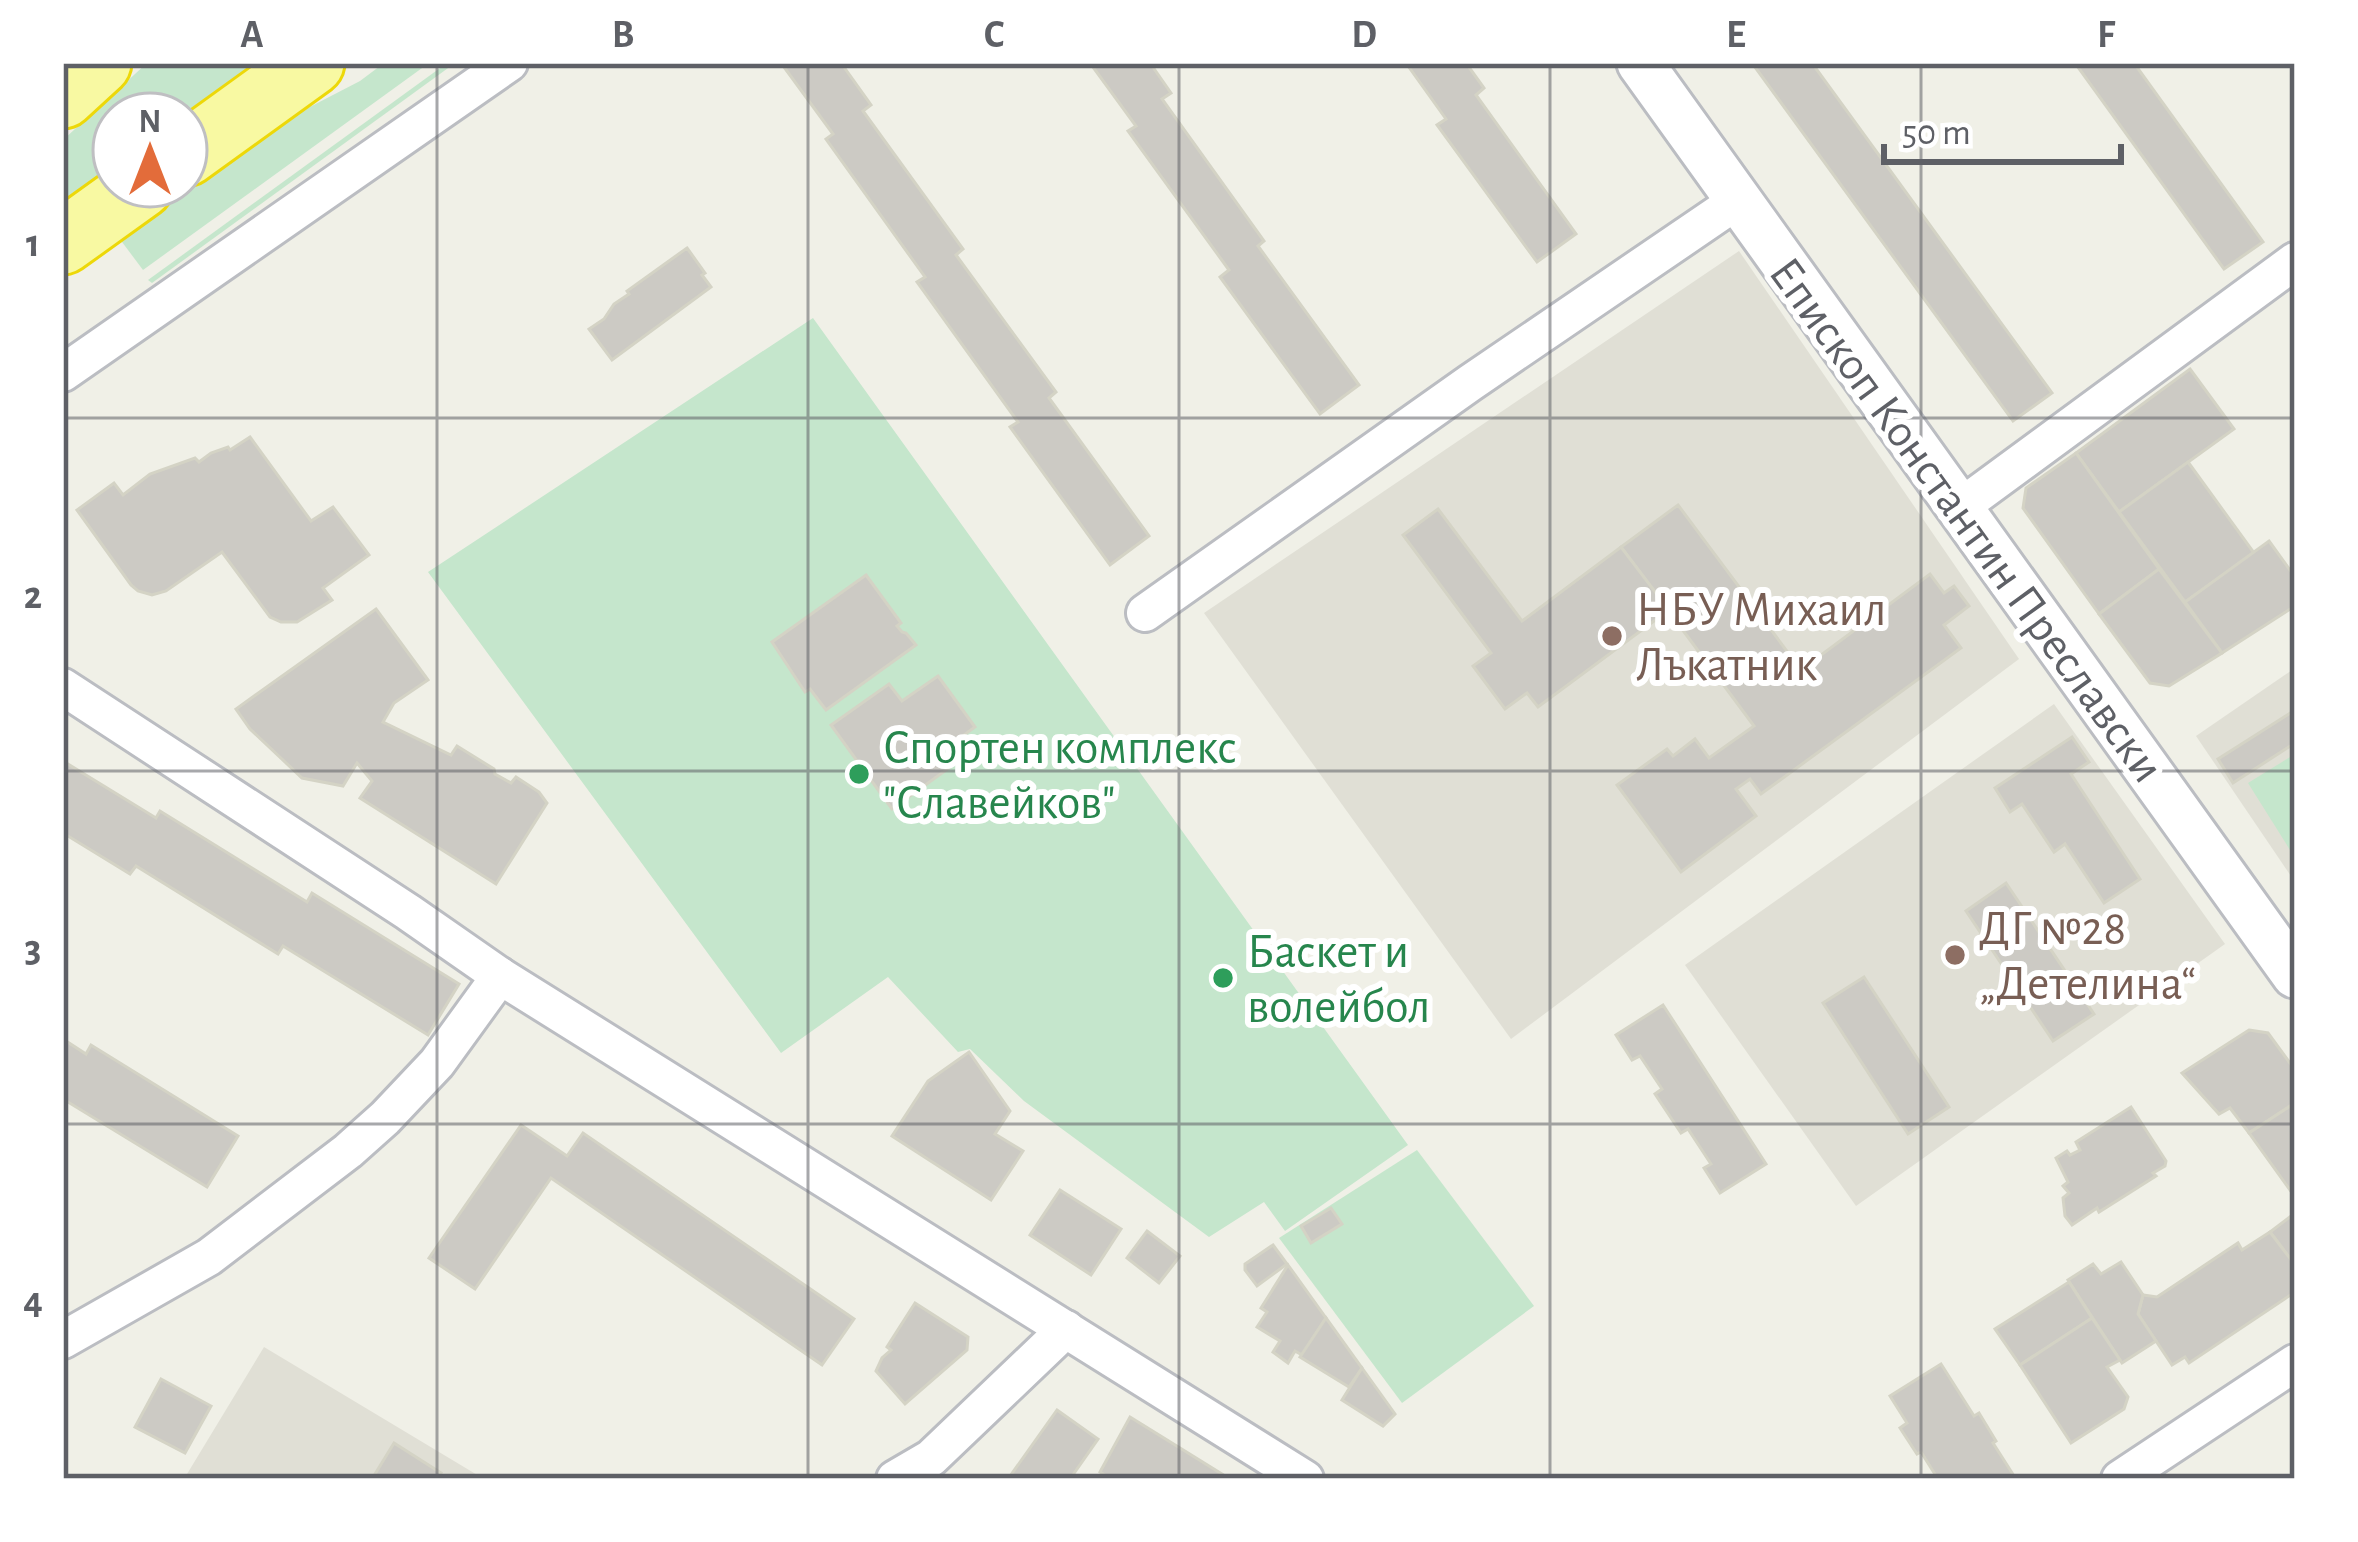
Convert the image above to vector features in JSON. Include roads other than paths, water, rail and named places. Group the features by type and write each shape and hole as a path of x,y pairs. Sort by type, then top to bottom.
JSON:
{"highway":[{"path":"63,95 99,63"},
{"path":"210,137 312,63"},
{"path":"63,242 108,210"}],"street":[{"path":"63,373 509,63"},
{"name":"Епископ Константин Преславски","path":"1640,63 2295,975"},
{"path":"1145,614 1469,383 1740,200"},
{"path":"1959,508 2295,261"},
{"path":"63,687 500,976 1305,1479"},
{"path":"63,1340 209,1257 348,1150 386,1118 437,1063 500,976"},
{"path":"895,1479 932,1458 1066,1329"},
{"path":"2120,1479 2295,1363"}],"place":[{"name":"НБУ Михаил Лъкатник","path":"1612,636"},
{"name":"Спортен комплекс \"Славейков\"","path":"859,774"},
{"name":"ДГ №28 „Детелина“","path":"1955,955"},
{"name":"Баскет и волейбол","path":"1223,978"}]}
